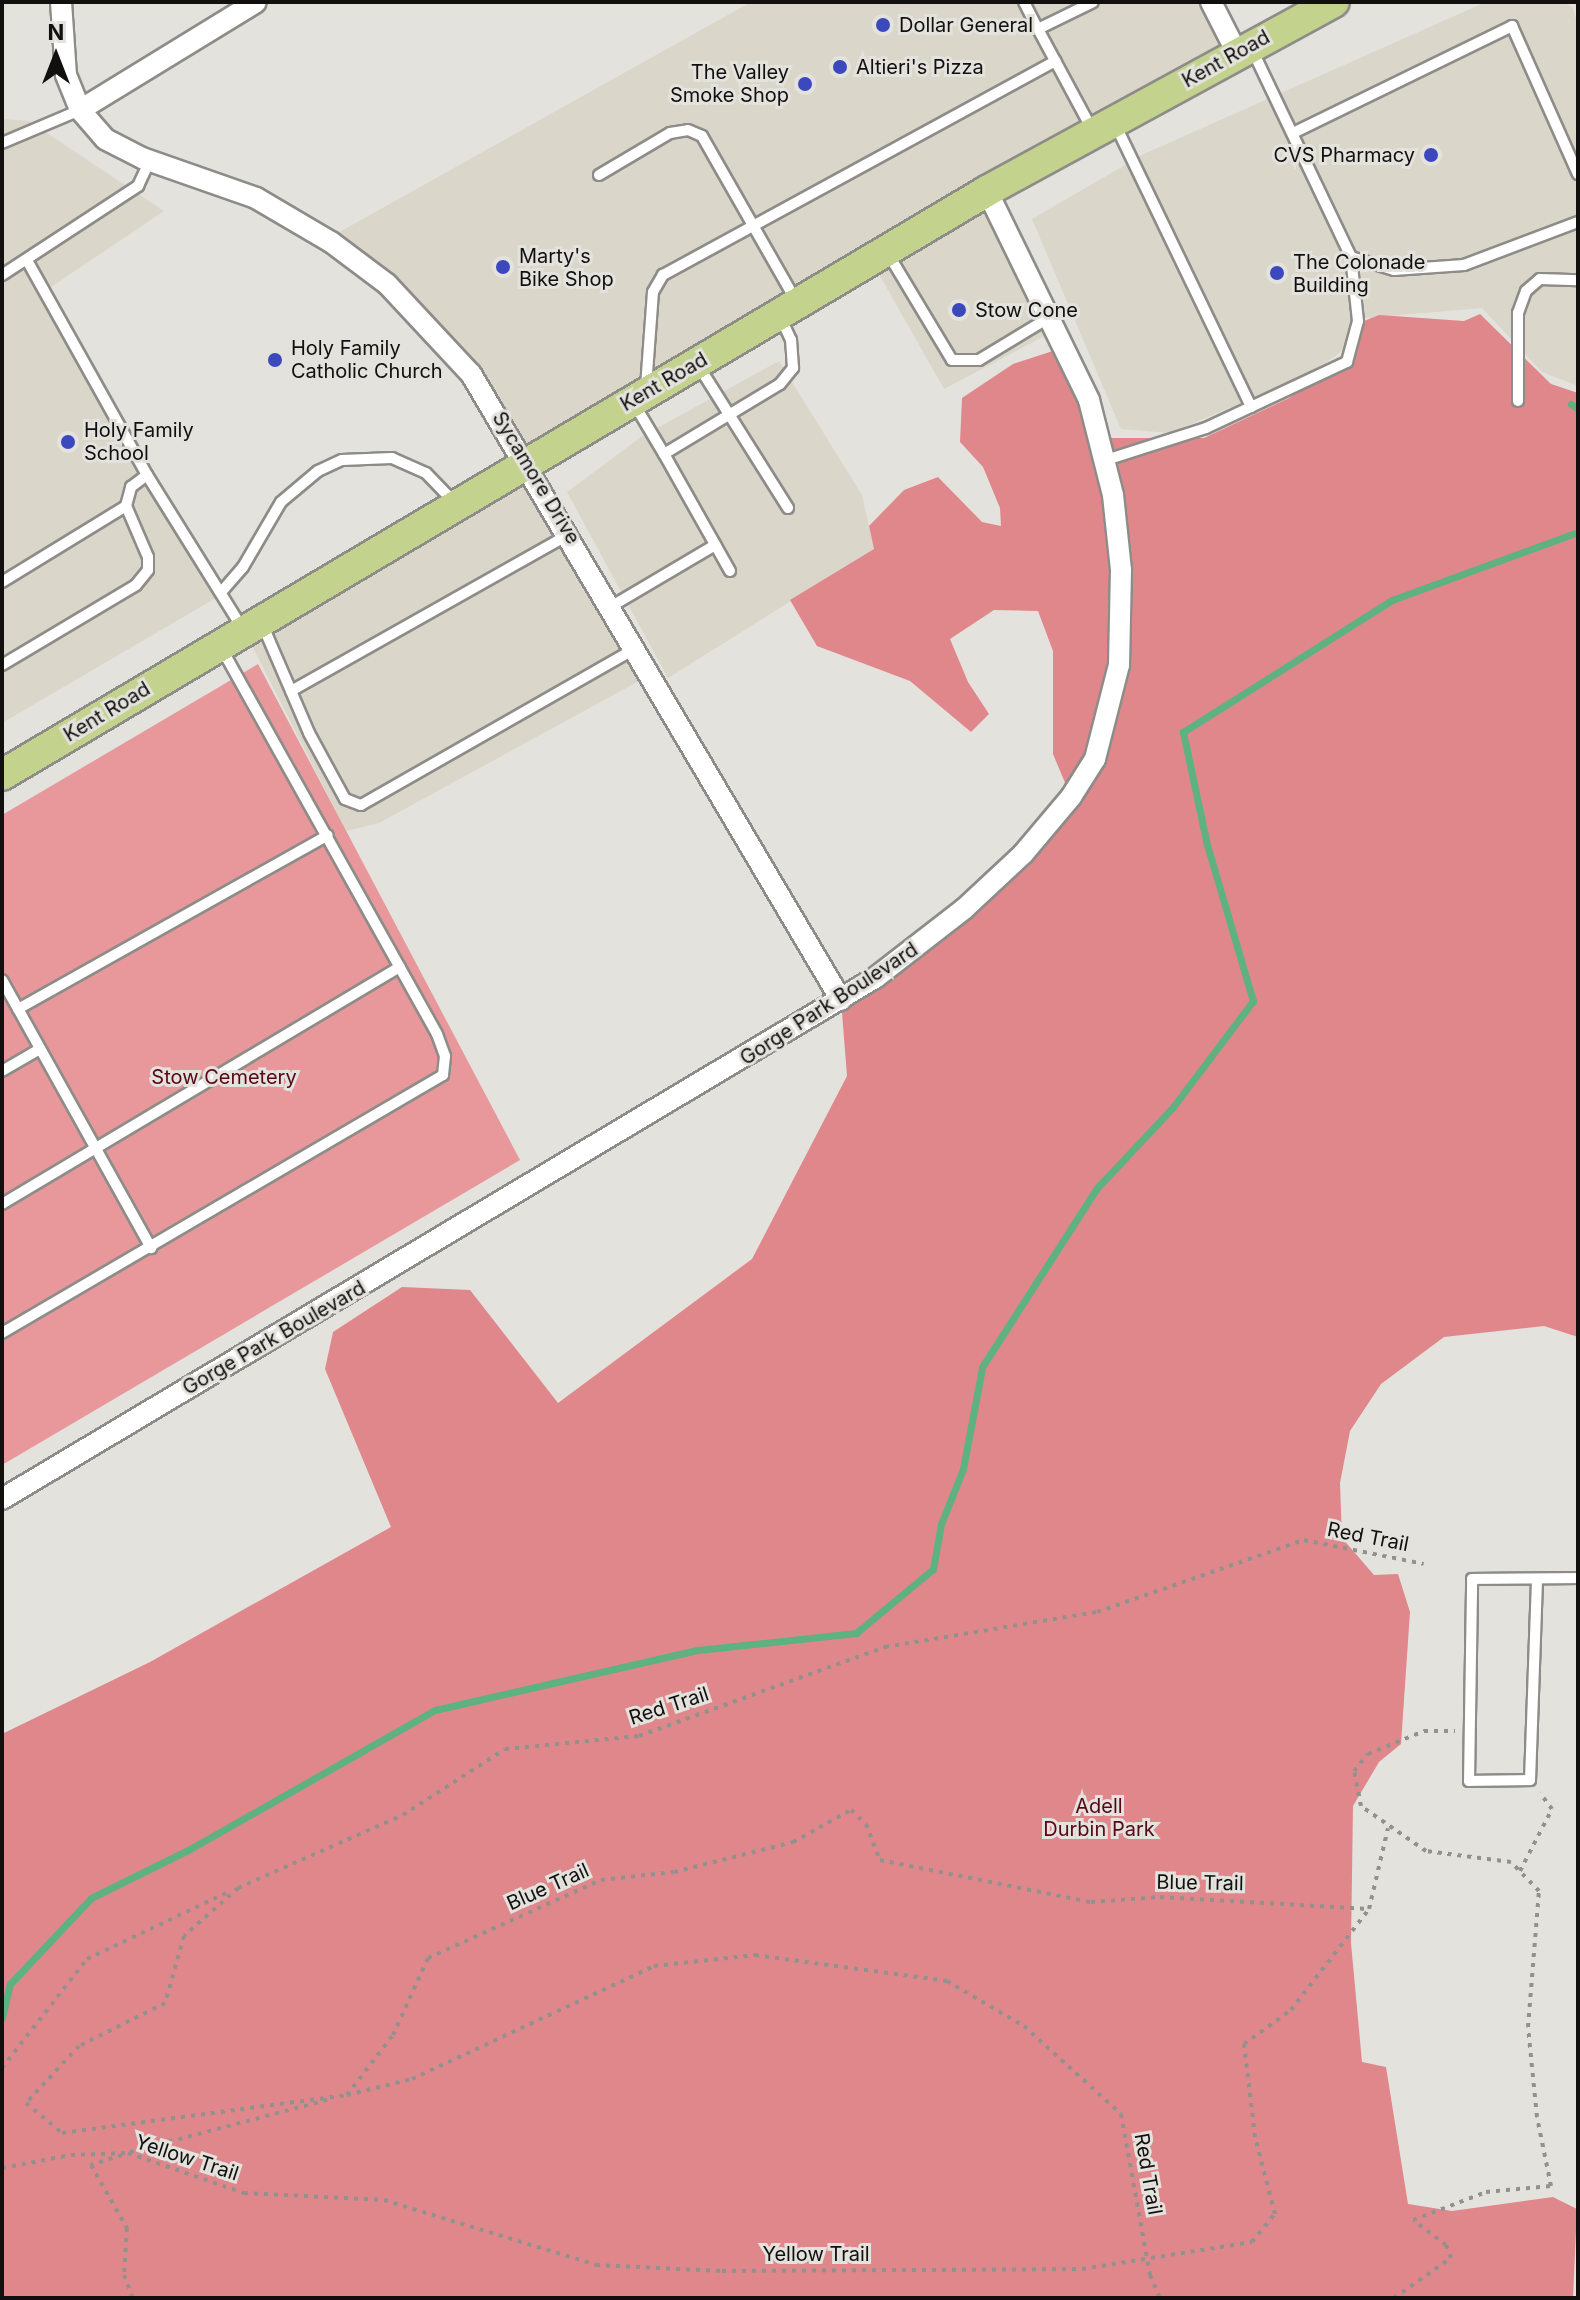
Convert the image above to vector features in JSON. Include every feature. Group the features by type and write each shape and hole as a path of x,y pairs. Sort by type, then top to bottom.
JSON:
{"main road":[{"name":"Kent Road","path":"2,775 987,191 1331,3"}],"street":[{"path":"61,2 62,56 80,110 256,2"},
{"path":"1211,2 1243,49"},
{"name":"Sycamore Drive","path":"80,110 105,139 150,160 256,198 369,269 421,317 471,374 570,534 841,1000"},
{"name":"Gorge Park Boulevard","path":"2,1499 841,1000 919,946 1041,834 1095,759 1116,679 1123,627 1121,570 1106,460 1089,400 987,191"}],"lane":[{"path":"1024,2 1055,61 1104,128 1251,407"},
{"path":"1038,29 1093,2"},
{"path":"1293,133 1512,26 1578,174"},
{"path":"1106,460 1206,428 1347,362 1358,321 1351,257 1293,133 1243,49"},
{"path":"730,571 664,454 639,397 657,283 751,224 1055,61"},
{"path":"2,143 80,110"},
{"path":"599,175 670,133 688,130 702,136 751,224 788,308 793,368 780,384 664,454"},
{"path":"2,275 138,186 150,160"},
{"path":"1351,257 1394,270 1464,265 1578,222"},
{"path":"886,251 952,360 979,360 1050,317"},
{"path":"2,1333 443,1075 445,1056 437,1034 328,835 223,590 147,475 27,260"},
{"path":"1518,401 1518,313 1526,291 1540,279 1578,280"},
{"path":"697,363 788,508"},
{"path":"223,590 243,567 281,502 318,471 342,460 392,458 426,473 456,504"},
{"path":"2,665 142,579 148,557 126,506 131,487 147,475"},
{"path":"2,582 126,506"},
{"path":"291,691 570,534"},
{"path":"612,606 715,545"},
{"path":"241,632 291,691 345,799 361,805 636,648"},
{"path":"18,1009 328,835"},
{"path":"2,1204 400,967"},
{"path":"2,980 151,1248"},
{"path":"2,1071 40,1049"},
{"path":"1537,1580 1530,1780 1469,1781 1472,1579 1578,1578"}],"path":[{"name":"Red Trail","path":"2,2068 87,1959 403,1815 505,1749 639,1736 885,1647 1097,1612 1304,1540 1424,1564"},
{"path":"1394,2298 1451,2258 1446,2245 1413,2220 1486,2192 1551,2186 1537,2117 1528,2027 1539,1891 1511,1862 1426,1851 1388,1828 1361,1806 1354,1771 1368,1754 1424,1731 1469,1730"},
{"path":"1520,1871 1552,1809"},
{"name":"Blue Trail","path":"347,2095 393,2035 428,1958 601,1880 674,1872 793,1842 851,1810 866,1824 880,1860 977,1882 1091,1902 1160,1897 1369,1909"},
{"path":"1369,1909 1388,1828"},
{"path":"238,1888 184,1936 165,2003 79,2046 26,2103 62,2133 347,2095"},
{"name":"Yellow Trail","path":"2,2168 71,2155 128,2153 244,2193 384,2200 596,2265 722,2271 1082,2269 1252,2242 1275,2214 1255,2137 1244,2044 1291,2010 1369,1909"},
{"name":"Red Trail","path":"133,2298 124,2275 127,2228 91,2165 412,2079 654,1966 755,1955 947,1981 1024,2026 1121,2114 1147,2258 1160,2298"}],"shaded area":[{"path":"751,2 1211,2 1237,53 988,193 1056,330 944,389 871,260 524,463 486,393 327,239"},
{"path":"1486,2 1563,2 1572,7 1578,24 1578,386 1542,372 1482,308 1354,319 1343,350 1314,372 1170,433 1121,429 1032,219 1144,154"},
{"name":"Holy Family School","path":"2,119 29,121 164,211 48,289 221,595 2,723"},
{"path":"779,361 862,495 874,549 668,678 567,492 641,437"},
{"path":"524,463 652,674 379,823 346,831 244,630"}],"green space":[{"name":"Adell Durbin Park","path":"1480,314 1551,384 1578,393 1578,1337 1544,1326 1444,1337 1381,1384 1350,1431 1340,1483 1342,1538 1374,1575 1398,1574 1410,1612 1401,1744 1379,1762 1353,1806 1351,1943 1362,2062 1386,2067 1408,2204 1452,2211 1553,2197 1577,2209 1573,2298 2,2298 2,1734 150,1662 391,1527 325,1369 333,1332 402,1287 470,1290 558,1403 752,1259 847,1076 841,1000 875,978 1071,797 1053,754 1053,651 1038,611 994,610 950,639 968,682 989,714 971,732 910,681 817,646 790,600 874,549 869,526 904,490 938,477 982,522 1001,526 1000,508 983,467 960,442 962,398 1013,364 1065,347 1102,438 1204,438 1289,398 1327,372 1348,352 1359,323 1379,315 1464,321"},
{"name":"Stow Cemetery","path":"258,664 520,1160 2,1465 2,815"}],"waterway":[{"path":"1571,404 1578,409"},
{"path":"2,2018 10,1984 91,1898 190,1849 435,1710 698,1650 856,1633 933,1569 941,1524 963,1469 982,1367 1097,1188 1173,1107 1253,1001 1207,845 1183,732 1392,600 1578,532"}],"place":[{"name":"Dollar General","path":"883,25"},
{"name":"Altieri's Pizza","path":"840,67"},
{"name":"The Valley Smoke Shop","path":"805,84"},
{"name":"CVS Pharmacy","path":"1431,155"},
{"name":"Marty's Bike Shop","path":"503,267"},
{"name":"The Colonade Building","path":"1277,273"},
{"name":"Stow Cone","path":"959,310"},
{"name":"Holy Family Catholic Church","path":"275,360"},
{"name":"Holy Family School","path":"68,442"}]}
